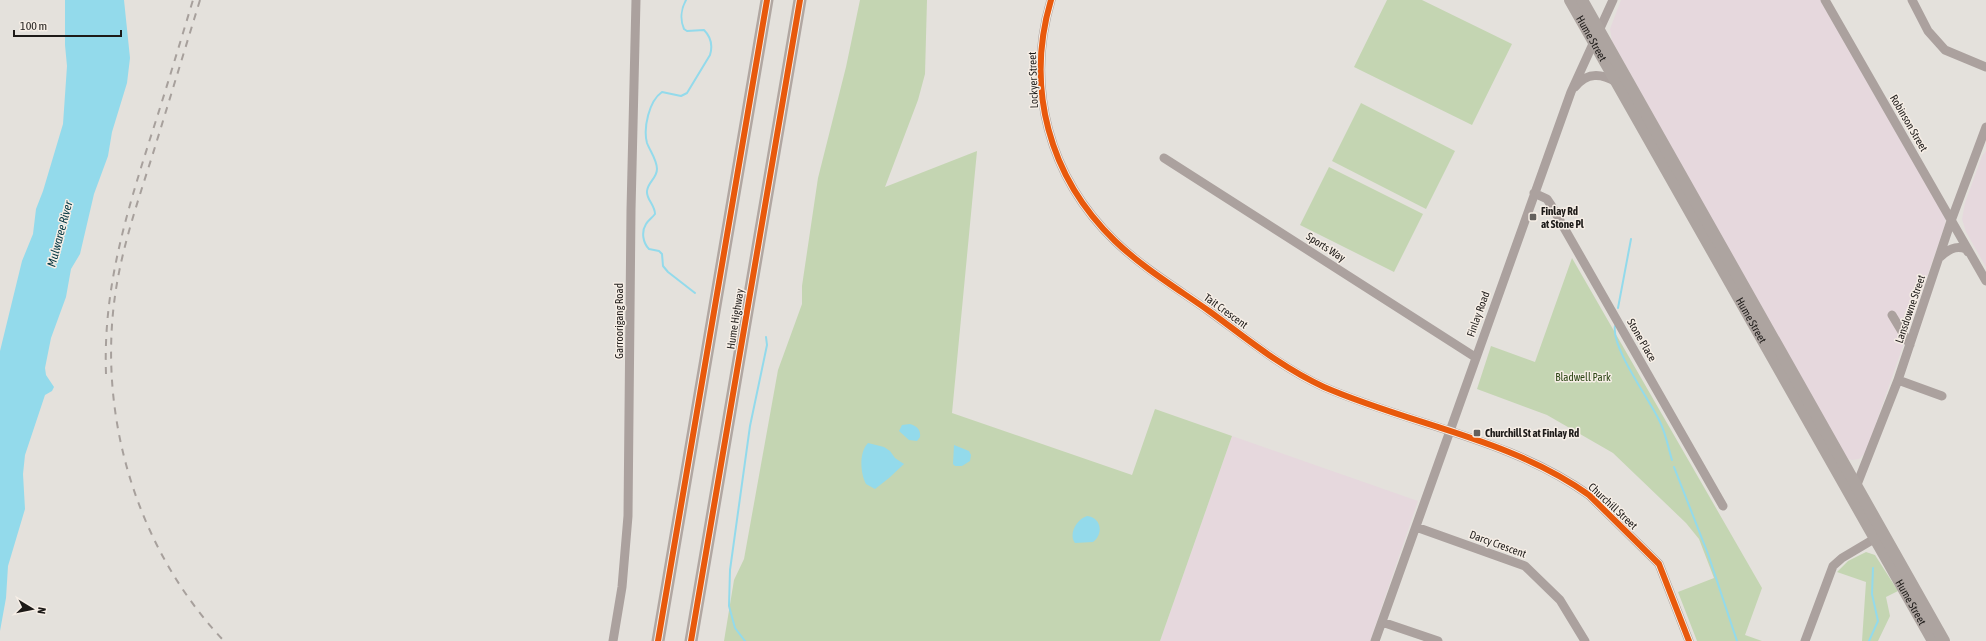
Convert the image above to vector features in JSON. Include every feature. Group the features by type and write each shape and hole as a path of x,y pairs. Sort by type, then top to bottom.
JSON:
{"highway":[{"name":"Hume Highway","path":"658,641 767,0"},
{"name":"Hume Highway","path":"691,641 800,0"}],"main road":[{"name":"Hume Street","path":"1570,0 1852,490 1944,641"},
{"name":"Hume Street","path":"1582,0 1852,490 1874,539 1933,641"}],"street":[{"name":"Garroorigang Road","path":"613,641 622,586 628,516 631,210 636,0"},
{"name":"Lockyer Street","path":"1050,136 1043,107 1040,61 1043,37 1051,0"},
{"name":"Finlay Road","path":"1375,641 1475,357 1571,92 1613,0"},
{"name":"Robinson Street","path":"1825,0 1986,281"},
{"path":"1912,0 1928,31 1945,50 1986,67"},
{"path":"1571,92 1582,79 1595,75 1609,78 1618,83"},
{"name":"Lansdowne Street","path":"1852,490 1898,380 1940,258 1951,221 1984,139 1986,127"},
{"name":"Tait Crescent","path":"1050,136 1059,162 1087,208 1116,242 1145,265 1303,377 1348,396 1449,430"},
{"name":"Sports Way","path":"1164,158 1475,357"},
{"name":"Stone Place","path":"1534,193 1547,199 1551,205 1723,506"},
{"name":"Robinson Street","path":"1940,258 1952,249 1962,247 1966,249 1973,258"},
{"path":"1892,315 1910,345"},
{"path":"1898,380 1942,396"},
{"name":"Churchill Street","path":"1449,430 1526,458 1589,494 1659,564 1689,641"},
{"name":"Darcy Crescent","path":"1416,527 1525,566 1560,600 1585,641"},
{"path":"1805,641 1833,566 1842,558 1874,539"},
{"path":"1382,622 1438,641"}],"shaded area":[{"path":"1621,0 1822,0 1946,219 1866,452 1859,459 1852,460 1846,458 1612,41 1610,29"},
{"path":"1986,151 1986,267 1966,232 1962,219 1965,203 1982,156"},
{"path":"1232,436 1418,501 1370,641 1160,641"}],"green space":[{"path":"860,0 927,0 925,74 918,100 885,187 977,151 952,413 1132,475 1155,409 1232,436 1160,641 724,641 734,580 744,559 778,370 802,304 802,286 818,178 846,67"},
{"path":"1387,0 1422,0 1512,44 1472,125 1354,67"},
{"path":"1361,103 1455,151 1426,209 1332,161"},
{"path":"1329,167 1423,214 1394,272 1300,225"},
{"name":"Bladwell Park","path":"1572,258 1762,588 1745,635 1762,641 1697,641 1678,592 1714,578 1699,539 1686,523 1613,453 1547,415 1477,389 1491,346 1535,362"},
{"path":"1866,552 1875,555 1898,591 1886,597 1890,616 1878,641 1862,641 1866,582 1837,572 1848,561"}],"water":[{"name":"Mulwaree River","path":"65,0 124,0 130,58 127,83 112,132 108,156 94,194 80,254 71,269 66,297 51,338 45,368 46,375 54,387 52,391 45,395 25,455 23,474 25,509 8,566 6,598 0,631 0,351 22,261 33,234 36,209 43,191 63,124 67,66 65,45"},
{"path":"910,424 917,427 919,430 920,437 917,441 909,440 899,431 902,425"},
{"path":"868,443 884,447 890,451 895,458 904,464 875,489 866,484 861,463 863,452"},
{"path":"954,445 969,451 971,455 970,461 962,466 955,466 953,464"},
{"path":"1087,516 1092,517 1098,523 1100,531 1099,535 1093,542 1075,543 1073,539 1073,531 1077,523"}],"waterway":[{"path":"686,0 682,14 684,29 687,31 704,30 711,41 711,51 687,93 681,96 662,92 657,96 650,108 646,137 647,143 656,162 657,172 649,185 647,194 654,208 655,214 644,227 643,237 645,244 649,249 659,251 662,254 663,266 668,272 695,293"},
{"path":"1618,308 1631,239"},
{"path":"1615,326 1615,336 1619,347 1632,374 1660,422 1672,460"},
{"path":"745,641 735,628 729,606 730,570 750,426 767,345 766,337"},
{"path":"1674,467 1708,554 1737,641"},
{"path":"1869,641 1878,621 1872,594 1873,568"}],"railway":[{"path":"106,374 108,313 112,284 124,226 193,0"},
{"path":"200,0 134,215 120,266 112,331 112,379 118,427 129,474 145,520 167,563 193,604 224,641"}],"cycle path":[{"path":"658,641 767,0"},
{"path":"691,641 800,0"},
{"path":"1051,0 1044,33 1041,66 1042,98 1048,130 1059,160 1074,189 1092,216 1115,241 1161,278 1279,362 1294,371 1324,387 1357,400 1459,434 1526,459 1589,495 1659,564 1689,641"}],"place":[{"name":"Finlay Rd at Stone Pl","path":"1533,217"},
{"name":"Churchill St at Finlay Rd","path":"1477,433"}]}
